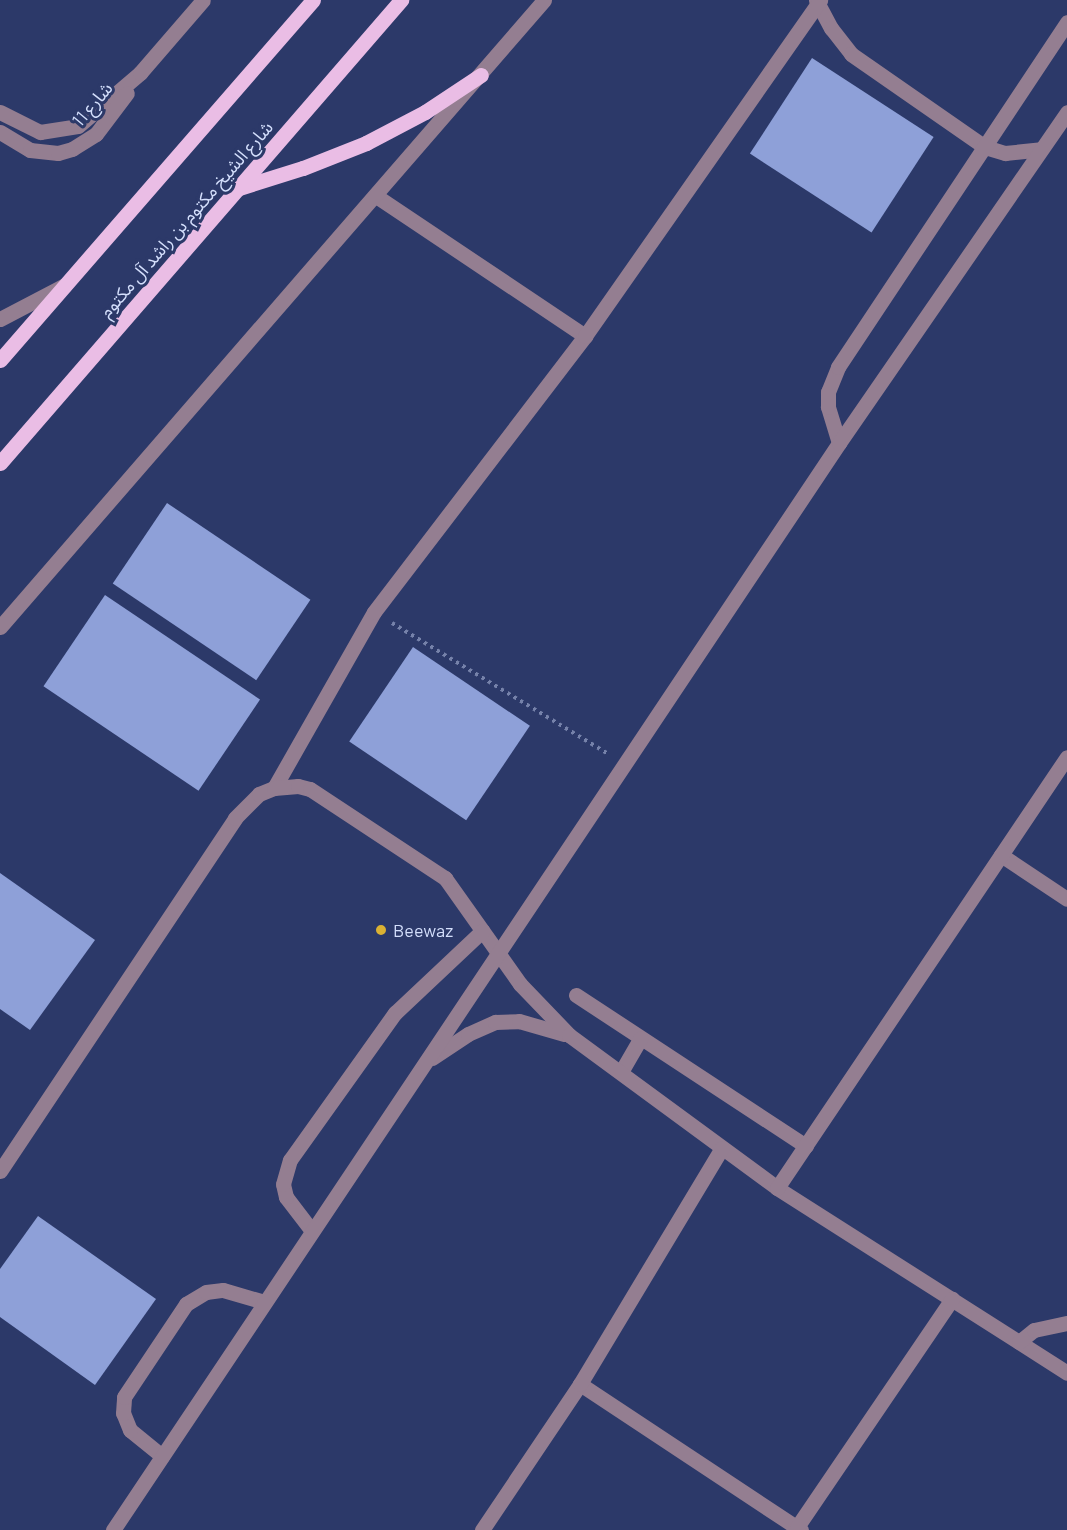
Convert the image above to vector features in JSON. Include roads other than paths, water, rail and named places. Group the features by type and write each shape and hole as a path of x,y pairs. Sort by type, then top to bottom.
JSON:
{"main road":[{"path":"0,360 313,0"},
{"name":"شارع الشيخ مكتوم بن راشد آل مكتوم","path":"0,463 401,0"},
{"path":"240,188 303,168 366,143 425,112 481,75"}],"street":[{"name":"شارع 11","path":"0,132 30,150 58,153 72,149 96,134 140,73 202,0"},
{"path":"0,627 544,0"},
{"path":"0,1171 235,818 245,805 274,788 374,612 585,336 818,1 831,28 851,54 984,147 1005,153 1041,149"},
{"path":"839,443 828,407 832,379 1067,22"},
{"name":"شارع 11","path":"0,112 27,128 66,130 90,119 140,73"},
{"path":"113,1530 839,443 1067,112"},
{"path":"376,196 585,336"},
{"path":"0,319 68,284"},
{"path":"777,1188 1067,757"},
{"path":"274,788 310,789 424,860 445,878 535,1003 568,1035 777,1188 1067,1373"},
{"path":"1001,855 1067,899"},
{"path":"312,1231 286,1197 283,1184 290,1160 395,1013 482,931"},
{"path":"576,995 806,1146"},
{"path":"425,1063 468,1034 495,1022 519,1021 568,1035"},
{"path":"621,1072 641,1038"},
{"path":"482,1530 580,1384 722,1148"},
{"path":"162,1456 130,1430 123,1413 124,1397 186,1304 206,1292 223,1290 264,1302"},
{"path":"580,1384 799,1528 952,1299"},
{"path":"1018,1342 1048,1325 1067,1323"}],"place":[{"name":"Beewaz","path":"381,930"}]}
